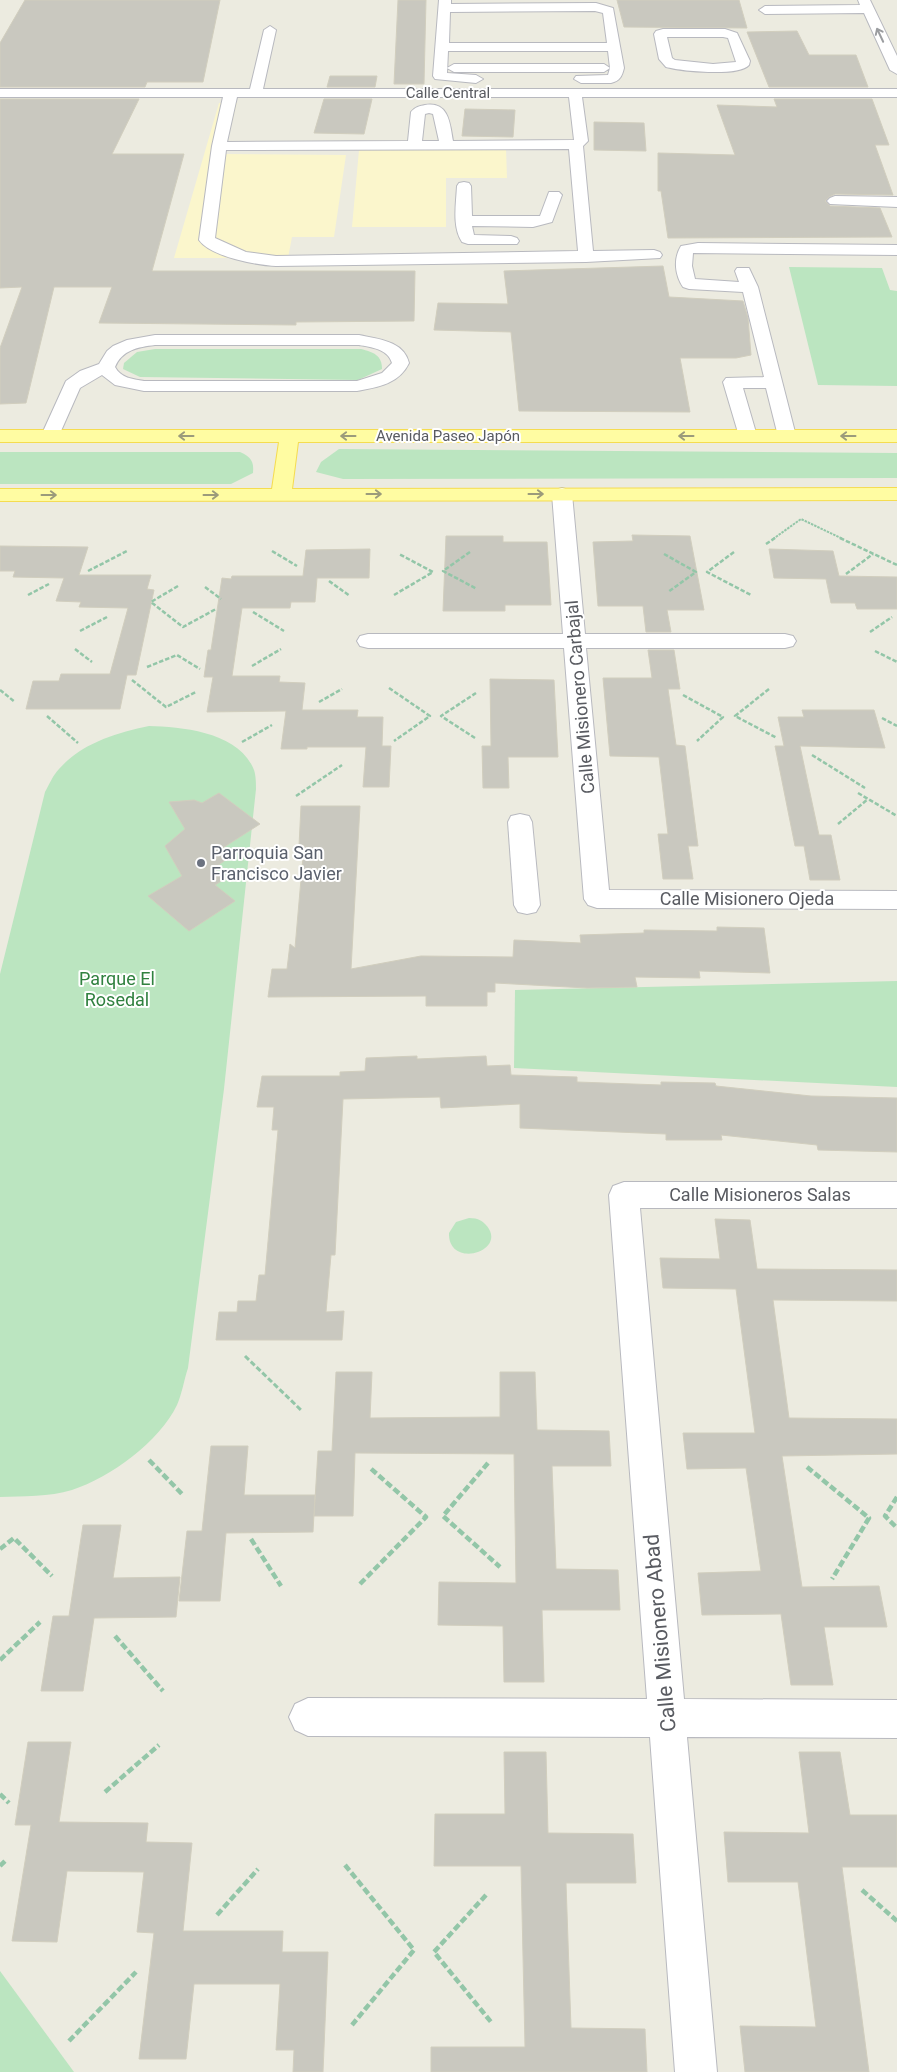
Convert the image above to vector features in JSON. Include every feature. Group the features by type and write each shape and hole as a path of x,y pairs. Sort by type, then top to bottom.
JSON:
{"main road":[{"name":"Avenida Paseo Japón","path":"0,436 897,436"},
{"path":"282,494 289,436"},
{"path":"0,494 897,494"}],"street":[{"path":"444,33 605,4 609,11 612,41"},
{"path":"765,10 866,5 897,70"},
{"path":"255,93 260,81 270,30"},
{"path":"444,33 612,41"},
{"path":"444,33 612,41"},
{"path":"444,33 612,41"},
{"path":"702,33 719,93"},
{"path":"725,33 733,36 743,61 742,65 713,68 670,64 666,59 660,34 725,33"},
{"name":"Calle Central","path":"0,93 897,94"},
{"path":"231,93 219,146 207,240 232,252 263,261 586,249 654,255"},
{"path":"219,146 576,144 581,141 575,93"},
{"path":"415,145 418,112 423,109 436,109 440,112 447,145"},
{"path":"576,144 586,249"},
{"path":"464,186 463,221 464,231 468,239 529,241"},
{"path":"463,221 533,222 547,219 554,195"},
{"path":"835,202 897,202"},
{"path":"557,241 586,249"},
{"path":"750,287 699,286 689,284 686,279 683,255 687,249 897,250"},
{"path":"733,249 750,287 787,436"},
{"path":"793,262 897,264"},
{"path":"155,340 360,340 386,346 396,351 400,358 400,366 395,374 385,380 356,386 144,386 117,380 109,374 106,367 108,359 115,352 126,346 155,340"},
{"path":"50,436 72,385 86,375 106,367"},
{"path":"748,436 732,382 774,383"},
{"name":"Calle Misionero Carbajal","path":"562,494 598,899"},
{"path":"368,641 785,641"},
{"path":"520,822 527,905"},
{"name":"Calle Misionero Ojeda","path":"598,899 897,900"},
{"name":"Calle Misioneros Salas","path":"624,1195 897,1195"},
{"name":"Calle Misionero Abad","path":"624,1195 696,2072"},
{"path":"308,1717 897,1719"}],"path":[{"path":"766,544 801,519 897,565"},
{"path":"88,571 126,551"},
{"path":"272,551 297,566"},
{"path":"470,552 443,572 477,589"},
{"path":"734,552 706,572 751,595"},
{"path":"394,594 433,572 399,554"},
{"path":"664,554 696,572 668,592"},
{"path":"846,574 873,554"},
{"path":"329,581 350,596"},
{"path":"28,595 49,584"},
{"path":"178,586 151,602 184,627 216,610"},
{"path":"206,587 221,599"},
{"path":"253,612 284,631"},
{"path":"80,631 107,617"},
{"path":"870,632 892,617"},
{"path":"75,649 92,662"},
{"path":"252,666 281,649"},
{"path":"875,650 897,662"},
{"path":"147,667 177,655 200,669"},
{"path":"132,680 166,707 196,692"},
{"path":"389,688 430,716 394,741"},
{"path":"319,702 342,689"},
{"path":"769,689 734,716 777,738"},
{"path":"0,690 15,702"},
{"path":"475,738 441,716 476,693"},
{"path":"682,695 723,717 697,741"},
{"path":"47,716 78,743"},
{"path":"882,718 897,726"},
{"path":"242,742 272,725"},
{"path":"812,755 865,788"},
{"path":"296,796 342,765"},
{"path":"858,793 897,816"},
{"path":"838,824 868,799"},
{"path":"246,1356 301,1410"},
{"path":"149,1460 182,1494"},
{"path":"488,1463 443,1516 500,1566"},
{"path":"360,1584 426,1517 369,1467"},
{"path":"807,1467 869,1518 832,1579"},
{"path":"897,1497 886,1516 897,1528"},
{"path":"0,1549 14,1538 52,1576"},
{"path":"251,1539 281,1586"},
{"path":"0,1660 40,1622"},
{"path":"115,1636 163,1691"},
{"path":"105,1792 159,1745"},
{"path":"0,1794 9,1803"},
{"path":"0,1866 7,1859"},
{"path":"345,1865 414,1950 352,2026"},
{"path":"217,1915 258,1868"},
{"path":"862,1890 897,1921"},
{"path":"486,1896 434,1952 491,2022"},
{"path":"69,2041 136,1972"}],"green space":[{"path":"789,267 882,268 890,290 897,291 897,386 818,385"},
{"path":"155,349 361,349 379,357 382,369 358,380 140,377 123,369 124,363 137,352"},
{"path":"339,449 897,453 897,478 343,479 316,472 321,462"},
{"path":"0,452 240,452 251,460 253,473 231,484 0,484"},
{"name":"Parque El Rosedal","path":"149,726 193,730 223,740 236,747 247,757 254,770 256,780 224,1089 188,1368 179,1401 169,1419 146,1445 118,1467 72,1490 36,1496 0,1497 0,974 45,792 53,777 78,752 100,740"},
{"path":"897,981 897,1087 514,1068 515,990"},
{"path":"469,1218 478,1219 483,1222 489,1229 491,1237 489,1245 474,1253 457,1251 451,1244 449,1233 456,1222"},
{"path":"0,1971 74,2072 0,2072"}],"sand":[{"path":"219,103 237,103 224,154 346,155 334,237 292,237 288,258 174,258"},
{"path":"506,149 507,178 446,178 446,227 352,227 359,150"}],"building":[{"path":"25,0 220,0 203,82 147,82 145,87 0,87 0,43"},
{"path":"398,0 426,0 424,84 394,84"},
{"path":"617,0 739,0 747,28 624,27"},
{"path":"797,31 809,55 856,55 868,87 769,87 747,32"},
{"path":"330,76 377,76 375,87 327,87"},
{"path":"0,99 139,99 112,154 184,154 152,271 415,271 414,321 296,322 296,325 99,323 112,287 54,287 26,403 0,404 0,348 22,287 0,288"},
{"path":"324,99 372,99 364,134 314,133"},
{"path":"774,99 872,99 889,145 875,145 893,195 835,194 825,201 830,206 880,208 892,237 668,238 661,191 658,191 658,153 735,155 717,105 777,107"},
{"path":"465,109 515,110 513,137 462,136"},
{"path":"594,122 644,123 646,151 594,150"},
{"path":"663,266 669,297 743,301 748,318 751,355 736,358 680,358 690,412 519,411 511,332 434,330 438,303 508,304 504,271"},
{"path":"632,535 690,536 704,610 667,610 671,632 646,632 643,606 598,606 593,542 633,541"},
{"path":"446,536 503,536 503,542 547,542 551,605 505,605 505,611 443,611"},
{"path":"0,546 88,547 79,575 151,575 147,589 154,590 136,675 127,675 120,709 26,709 33,681 59,681 61,674 110,674 128,608 79,607 81,602 56,601 64,578 13,577 15,571 0,571"},
{"path":"370,549 369,578 317,578 315,602 291,602 290,608 242,608 232,676 280,676 279,682 305,683 302,710 358,710 357,717 383,717 382,746 391,746 389,787 363,787 366,747 281,749 286,711 207,712 213,677 204,677 208,650 211,650 222,578 231,579 232,576 303,576 306,550"},
{"path":"769,549 833,551 839,576 897,577 897,609 857,609 855,603 831,603 826,579 774,578"},
{"path":"648,650 674,650 680,689 668,689 676,745 685,746 698,846 688,846 693,879 663,879 658,834 668,834 659,757 610,756 603,678 652,678"},
{"path":"490,679 554,680 558,757 508,757 509,788 483,788 482,746 491,746"},
{"path":"802,710 874,710 885,748 800,746 819,835 831,835 840,880 810,880 804,846 795,846 775,746 784,746 778,717 804,717"},
{"name":"Parroquia San Francisco Javier","path":"219,793 260,824 218,851 227,859 214,868 226,878 215,885 235,901 189,931 148,896 182,876 165,846 185,829 169,802 194,800 202,803"},
{"path":"301,806 360,806 351,969 421,956 513,957 514,940 581,943 580,935 644,933 644,930 717,931 717,927 764,928 770,973 699,971 700,978 635,977 637,987 587,988 495,983 495,992 487,992 487,1006 426,1006 426,996 268,997 272,969 287,969 290,944 295,948 304,845 299,846"},
{"path":"417,1056 417,1059 486,1056 487,1066 510,1065 511,1075 577,1077 577,1082 661,1085 661,1082 715,1083 716,1086 811,1096 897,1098 897,1152 818,1150 817,1145 721,1135 722,1140 666,1140 666,1134 520,1128 520,1104 441,1108 440,1097 343,1099 335,1255 331,1255 326,1312 344,1311 342,1340 216,1340 219,1312 237,1312 238,1301 256,1301 259,1275 265,1275 278,1130 272,1130 274,1107 257,1107 262,1076 340,1076 340,1072 365,1071 366,1058"},
{"path":"715,1219 750,1220 757,1269 897,1270 897,1301 773,1300 789,1418 897,1419 897,1454 782,1456 802,1587 879,1586 887,1627 824,1627 833,1685 791,1685 781,1614 702,1615 698,1573 761,1571 746,1468 687,1469 683,1433 755,1433 736,1289 663,1288 660,1258 720,1259"},
{"path":"336,1372 372,1372 370,1418 500,1417 500,1372 535,1372 537,1430 609,1431 611,1466 552,1466 556,1569 618,1570 620,1610 542,1610 544,1682 504,1682 503,1626 438,1625 439,1582 516,1583 514,1454 355,1453 353,1516 314,1516 318,1451 332,1451"},
{"path":"211,1446 248,1446 244,1495 315,1495 313,1532 226,1533 220,1601 179,1601 187,1531 202,1531"},
{"path":"83,1525 121,1525 113,1578 180,1577 176,1617 94,1618 83,1691 41,1691 53,1616 69,1616"},
{"path":"28,1742 71,1742 59,1822 148,1823 146,1842 192,1843 183,1931 283,1931 282,1952 328,1952 323,2072 293,2072 294,2050 276,2050 280,1984 194,1984 186,2059 139,2059 154,1933 137,1932 144,1872 67,1871 57,1942 12,1941 31,1825 15,1825"},
{"path":"504,1752 546,1752 548,1833 633,1834 636,1883 566,1883 571,2028 645,2029 647,2072 431,2072 431,2047 525,2047 521,1866 434,1866 435,1814 505,1814"},
{"path":"799,1752 840,1752 850,1815 897,1815 897,1867 842,1867 869,2072 745,2072 740,2026 816,2027 798,1882 728,1882 724,1832 809,1833"}],"place":[{"name":"Parroquia San Francisco Javier","path":"201,863"}]}
